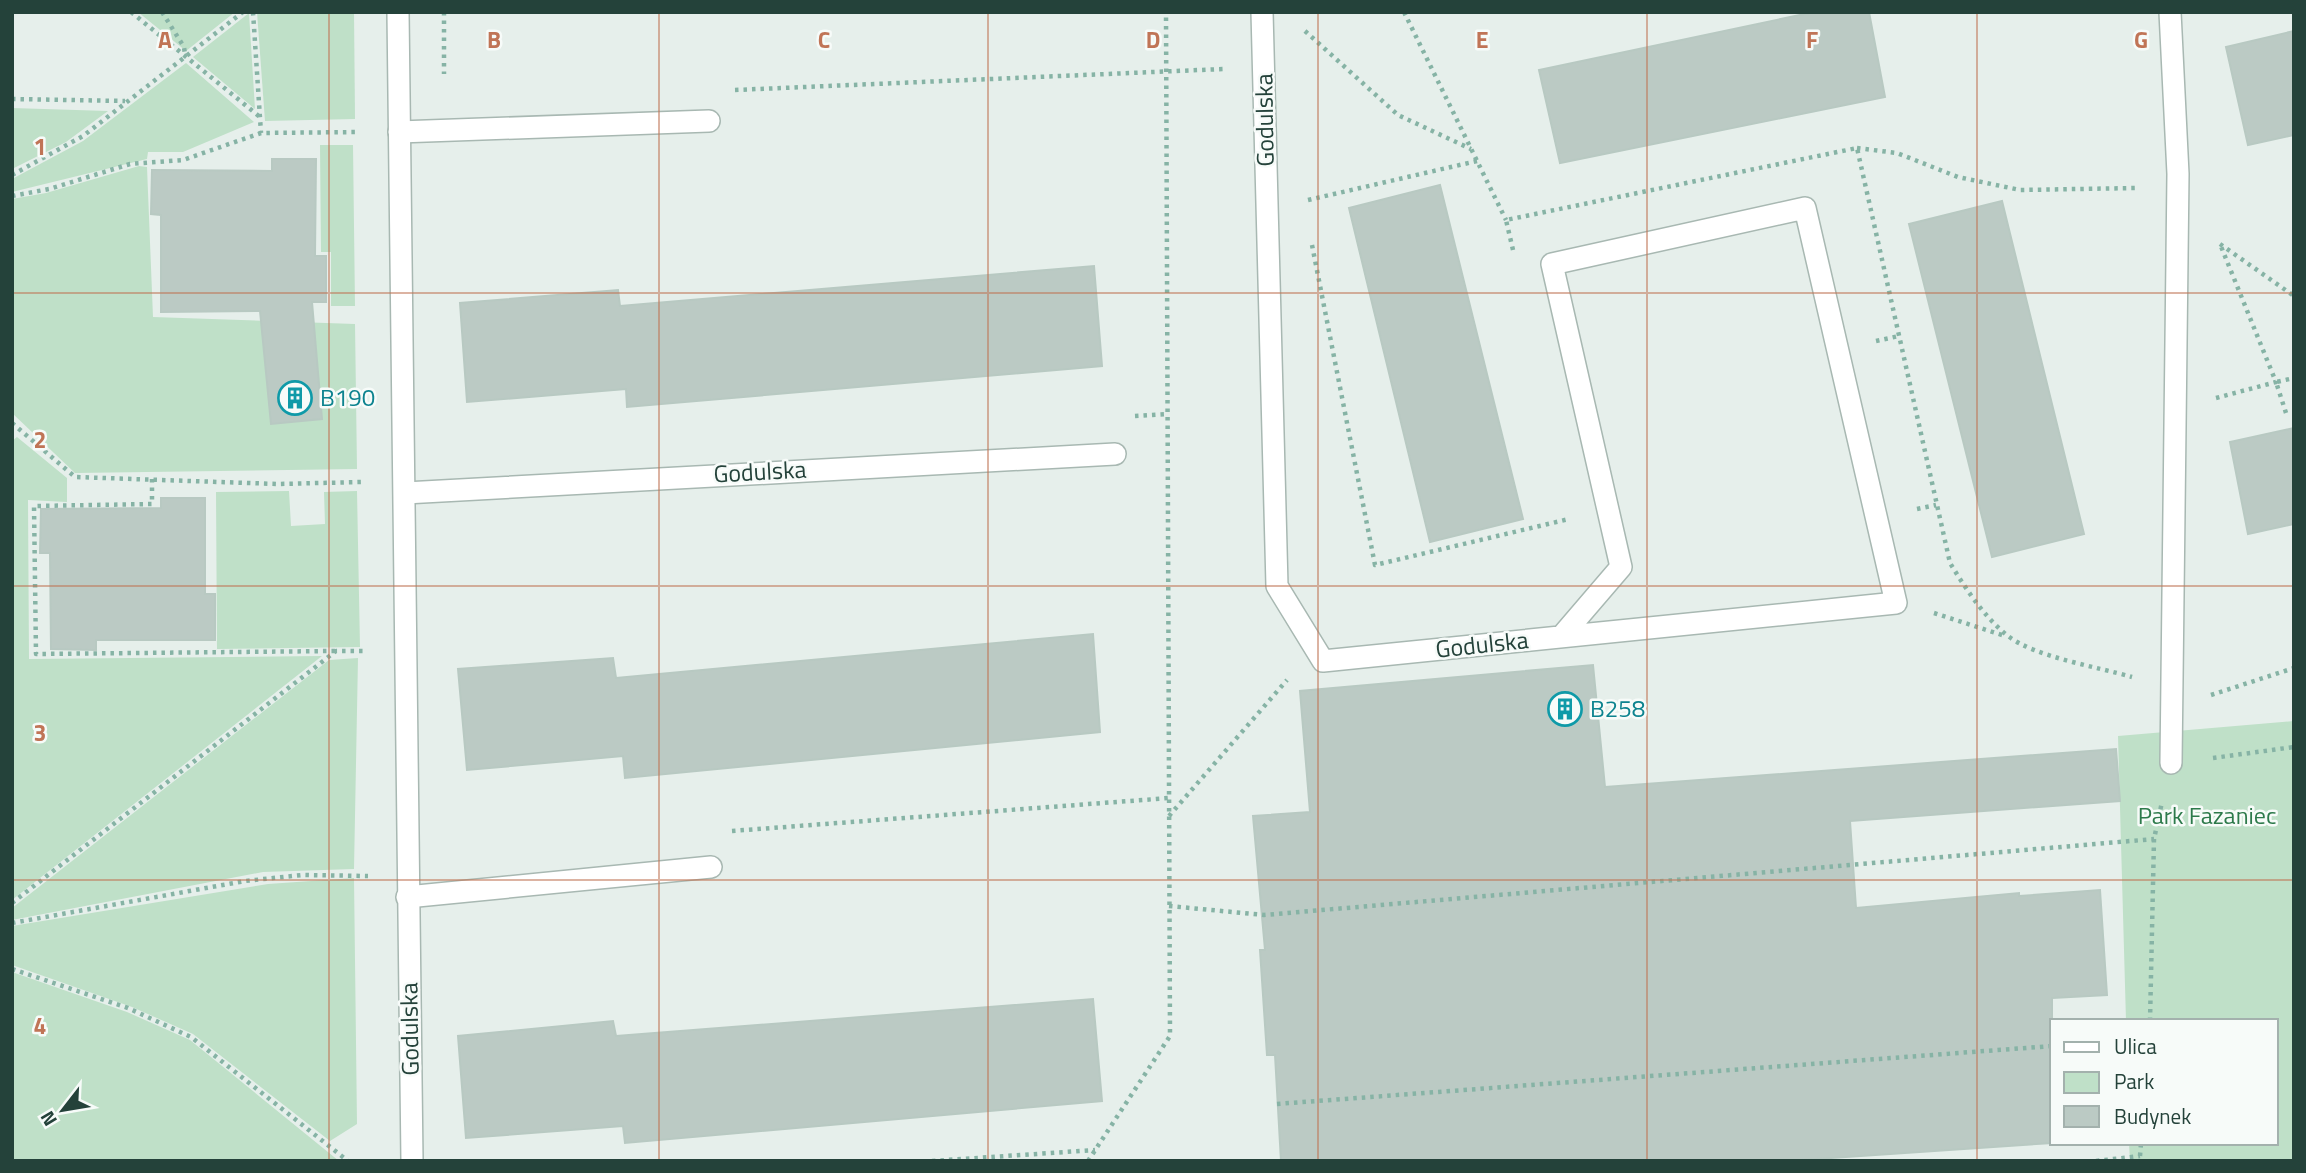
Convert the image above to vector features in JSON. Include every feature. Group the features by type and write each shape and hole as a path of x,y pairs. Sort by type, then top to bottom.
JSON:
{"street":[{"name":"Godulska","path":"398,12 412,1161"},
{"name":"Godulska","path":"1262,12 1277,586 1323,660 1896,603"},
{"path":"2170,12 2177,188 2171,763"},
{"path":"399,131 709,121"},
{"path":"1561,637 1620,567 1552,264 1805,208 1896,603"},
{"name":"Godulska","path":"405,493 1115,454"},
{"path":"407,886 711,867"}],"path":[{"path":"131,12 260,117"},
{"path":"162,12 184,47 185,56"},
{"path":"12,174 65,148 243,12"},
{"path":"253,12 261,133"},
{"path":"1088,1161 1170,1035 1166,12"},
{"path":"1404,12 1506,220 1516,261"},
{"path":"1295,22 1398,115 1471,149"},
{"path":"722,91 1167,70 1264,68"},
{"path":"12,99 126,102"},
{"path":"362,118 362,145"},
{"path":"12,196 130,164 183,160 261,133 362,131"},
{"path":"1857,148 1950,563 1971,595 2010,637"},
{"path":"1506,220 1857,148 1897,153 1958,177 2020,190 2177,188"},
{"path":"1302,189 1304,201 1477,162"},
{"path":"2214,232 2276,382 2286,413"},
{"path":"1312,242 1375,565 1607,509"},
{"path":"2220,243 2294,296"},
{"path":"2175,409 2294,378"},
{"path":"12,423 75,477 277,484 370,482"},
{"path":"12,436 18,430"},
{"path":"152,479 152,504 34,506 36,654 369,651"},
{"path":"1896,603 2010,637 2064,659 2173,696 2240,687 2294,668"},
{"path":"1169,817 1315,648"},
{"path":"12,903 336,651"},
{"path":"2150,1019 2154,839 2171,763 2294,747"},
{"path":"726,831 1169,798"},
{"path":"1170,906 1264,915 2154,839"},
{"path":"12,923 245,881 302,875 407,886"},
{"path":"12,969 128,1008 191,1037 348,1161"},
{"path":"1276,1104 2050,1046"},
{"path":"2140,1156 2141,1145"},
{"path":"932,1161 1095,1150"},
{"path":"2096,1161 2140,1156"},
{"path":"2132,1161 2140,1156"}],"green space":[{"path":"138,12 235,12 186,51"},
{"path":"257,12 354,12 355,119 265,121"},
{"path":"249,13 255,109 193,57"},
{"path":"186,63 254,122 183,152 148,152 147,159 12,192 12,179 83,141"},
{"path":"12,108 108,111 66,142 12,169"},
{"path":"320,145 353,145 355,306 331,306 331,252 321,252"},
{"path":"139,166 147,167 153,317 355,324 357,469 75,473 12,413 12,199 46,193"},
{"path":"17,437 67,478 67,502 28,500 29,659 322,656 12,900 12,441"},
{"path":"289,491 291,526 325,524 324,492 357,491 360,647 217,649 216,492"},
{"path":"358,658 354,869 263,872 12,920 12,908 329,660"},
{"name":"Park Fazaniec","path":"2294,721 2294,1161 2130,1161 2129,1145 2278,1145 2278,1019 2126,1019 2118,736"},
{"path":"354,878 357,1124 330,1141 193,1034 132,1007 12,965 12,926 268,884"},
{"path":"12,972 127,1012 190,1040 339,1161 12,1161"}],"building":[{"path":"1814,12 1869,12 1885,97 1560,163 1539,70"},
{"path":"2294,31 2294,135 2248,145 2226,47"},
{"path":"272,159 316,159 315,256 326,256 326,302 312,302 322,419 271,424 260,311 161,312 161,215 151,214 152,170 272,171"},
{"path":"1440,185 1523,519 1430,542 1349,208"},
{"path":"2002,201 2084,534 1992,557 1909,224"},
{"path":"1094,266 1102,366 627,407 626,389 467,402 460,303 618,290 620,306"},
{"path":"2294,428 2294,524 2248,534 2230,442"},
{"path":"161,498 205,498 205,594 215,594 215,640 96,640 96,650 51,649 50,553 40,553 41,509 161,508"},
{"path":"1093,634 1100,732 625,778 623,756 467,770 458,669 613,658 616,678"},
{"path":"1593,665 1605,787 2116,749 2120,801 1850,821 1856,908 2019,893 2019,896 2100,890 2107,995 2052,998 2050,1143 1787,1161 1281,1161 1275,1055 1267,1055 1260,950 1265,950 1253,816 1310,812 1300,691"},
{"path":"1093,999 1102,1101 625,1143 623,1126 466,1138 458,1036 613,1021 616,1036"}],"place":[{"name":"B190","path":"295,398"},
{"name":"B258","path":"1565,709"}]}
